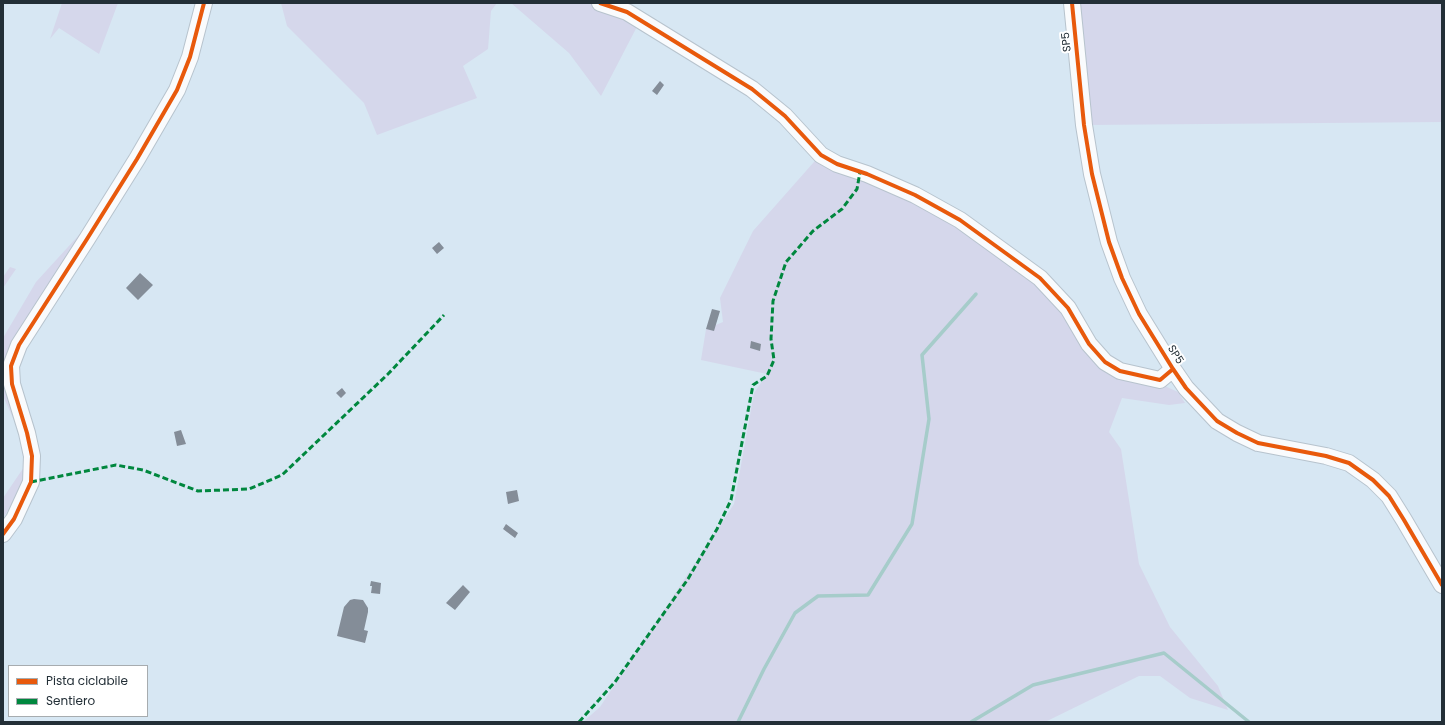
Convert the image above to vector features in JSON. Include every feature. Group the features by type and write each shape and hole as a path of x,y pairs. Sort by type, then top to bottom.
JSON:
{"street":[{"path":"3,534 14,519 31,482 32,456 27,432 12,384 11,366 19,345 104,212 177,90 190,57 204,3"},
{"path":"600,3 626,12 752,89 785,116 821,155 837,164 867,174 915,195 960,220 1040,278 1068,308 1089,344 1105,362 1120,371 1160,380 1173,370"},
{"name":"SP5","path":"1072,3 1084,126 1092,174 1109,242 1122,278 1139,314 1173,370 1186,388 1217,421 1238,433 1258,443 1326,456 1349,463 1373,480 1388,496 1400,514 1442,584"}],"shaded area":[{"path":"62,3 118,3 99,54 59,28 50,39"},
{"path":"281,3 497,3 491,11 488,49 463,66 477,98 377,135 364,103 287,26"},
{"path":"511,3 607,3 642,17 601,96 569,53"},
{"path":"1077,3 1442,3 1442,122 1088,125"},
{"path":"821,154 890,181 1060,297 1114,363 1178,392 1185,403 1169,405 1122,398 1109,432 1121,449 1139,564 1170,627 1218,686 1228,710 1190,698 1160,676 1139,676 1045,722 583,722 600,707 734,504 754,393 767,374 701,360 706,329 723,322 720,298 753,231"},
{"path":"99,213 13,353 27,483 3,518 3,498 24,467 21,436 3,396 3,338 36,282"},
{"path":"10,267 16,269 3,288 3,277"}],"building":[{"path":"660,81 664,85 657,95 652,91"},
{"path":"439,242 444,248 437,254 432,248"},
{"path":"140,273 153,285 138,300 126,288"},
{"path":"712,309 720,311 714,331 706,329"},
{"path":"751,341 761,344 760,351 750,348"},
{"path":"342,388 346,393 341,398 336,393"},
{"path":"181,430 186,444 177,446 174,432"},
{"path":"517,490 519,501 508,504 506,492"},
{"path":"506,524 518,533 515,538 503,529"},
{"path":"371,581 381,583 380,594 371,593"},
{"path":"463,585 470,592 455,610 446,603"},
{"path":"350,600 363,600 368,608 364,630 368,631 365,643 337,636 344,607"}],"waterway":[{"path":"738,722 764,669 795,613 818,596 868,595 912,524 929,419 922,355 976,294"},
{"path":"971,722 1033,685 1164,653 1249,722"}],"marked path":[{"path":"579,722 615,682 688,579 717,529 731,500 753,385 767,376 774,360 771,339 773,301 786,262 813,231 842,209 857,189 860,172"},
{"path":"31,482 116,465 143,470 198,491 249,489 282,475 388,374 444,315"}],"cycle path":[{"path":"3,534 14,519 31,482 32,456 27,433 12,384 11,366 19,345 137,159 177,90 190,57 204,3"},
{"path":"600,3 627,12 752,89 785,116 821,155 837,164 867,174 915,195 960,220 1040,278 1068,308 1089,344 1105,362 1120,371 1160,380 1173,369"},
{"path":"1072,3 1084,125 1092,174 1109,242 1122,278 1139,314 1173,369 1186,388 1217,421 1237,433 1258,443 1326,456 1349,463 1373,480 1389,496 1442,585"}]}
